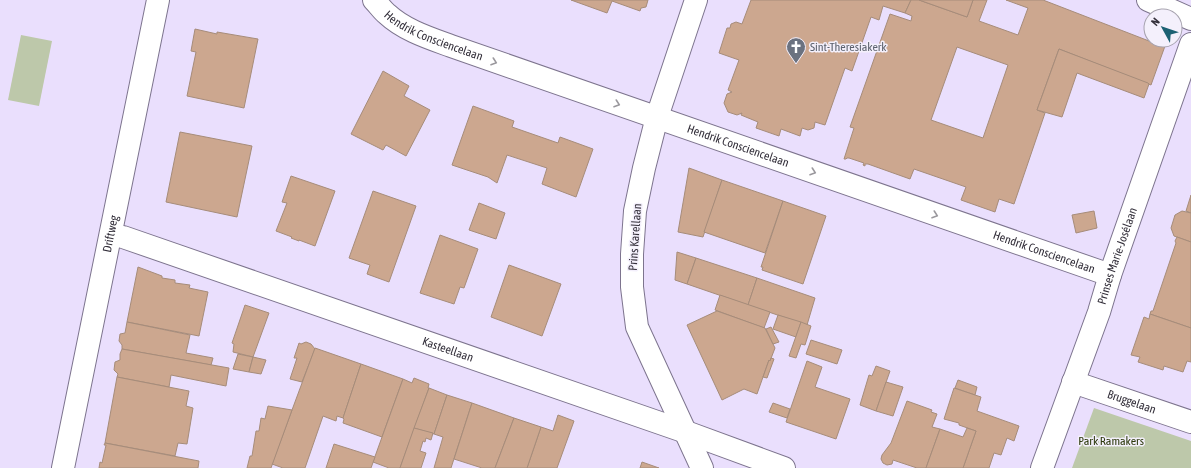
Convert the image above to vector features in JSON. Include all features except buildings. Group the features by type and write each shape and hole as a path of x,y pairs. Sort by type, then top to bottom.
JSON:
{"street":[{"name":"Driftweg","path":"63,468 158,0"},
{"name":"Hendrik Consciencelaan","path":"374,0 387,14 405,26 425,36 486,60 657,117 1110,275"},
{"name":"Prins Karellaan","path":"696,0 657,117 644,168 635,211 632,254 632,287 637,327 702,468"},
{"path":"1148,0 1191,19"},
{"name":"Prinses Marie-Josélaan","path":"1042,468 1099,312 1110,275 1191,44"},
{"name":"Kasteellaan","path":"111,235 123,237 686,432 784,468"},
{"name":"Bruggelaan","path":"1073,382 1191,422"}],"green space":[{"path":"21,35 52,41 39,106 8,100"},
{"name":"Park Ramakers","path":"1094,408 1191,441 1191,468 1072,468"}],"place":[{"name":"Sint-Theresiakerk","path":"796,64"}]}
